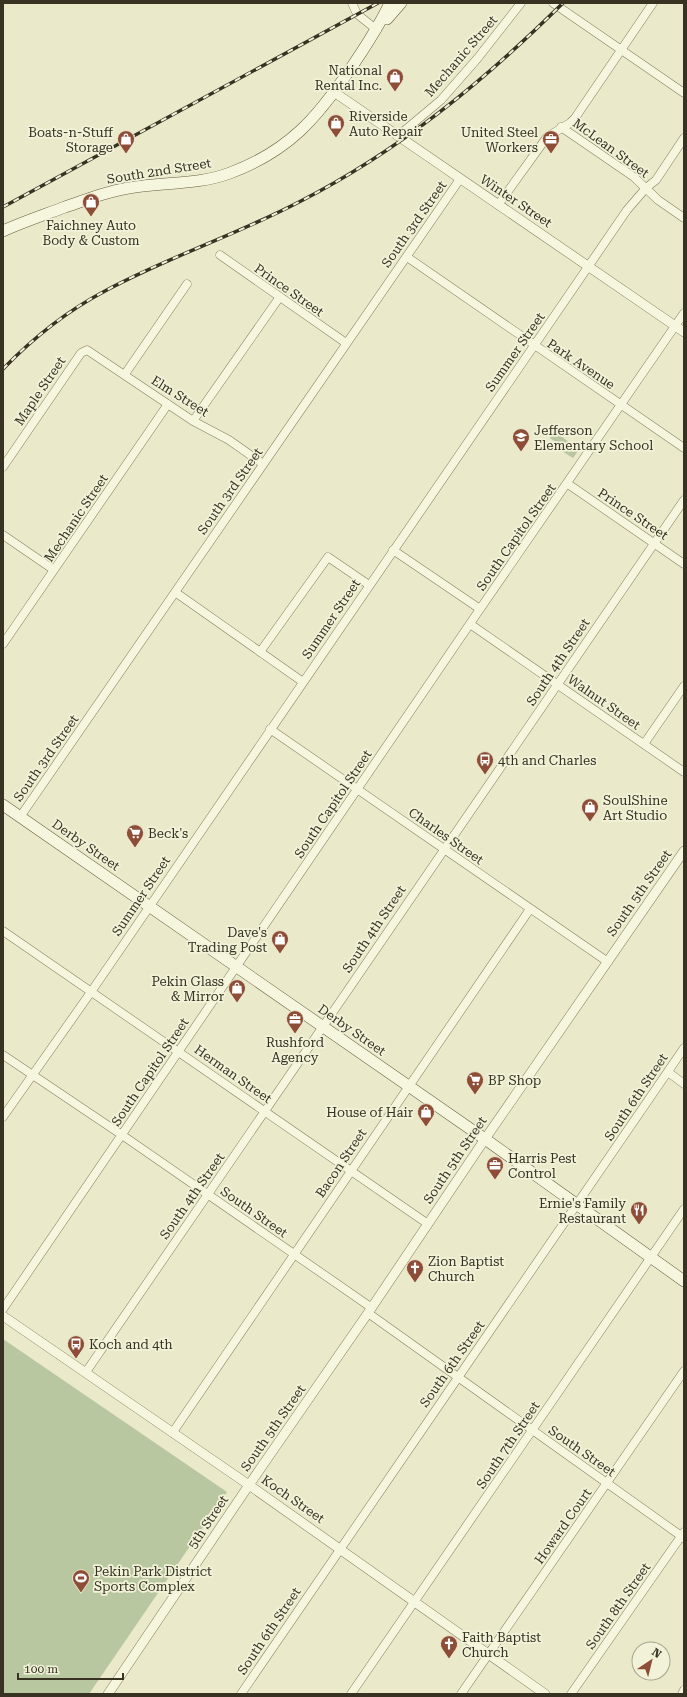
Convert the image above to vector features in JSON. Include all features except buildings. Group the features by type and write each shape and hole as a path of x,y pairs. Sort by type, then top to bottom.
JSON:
{"main road":[{"name":"South 2nd Street","path":"3,231 109,192 128,188 201,180 231,173 266,156 295,136 314,118 377,30 390,3"},
{"path":"377,30 401,3"},
{"name":"Derby Street","path":"3,805 485,1139 684,1281"}],"street":[{"path":"352,3 357,14 377,30"},
{"name":"Mechanic Street","path":"398,136 441,100 477,60 521,3"},
{"path":"553,3 684,93"},
{"path":"498,205 547,137 575,118 653,3"},
{"name":"Winter Street","path":"334,92 684,332"},
{"name":"McLean Street","path":"561,127 634,177 658,200 684,218"},
{"name":"Summer Street","path":"3,1117 91,992 148,906 588,266 627,210 646,188 656,180 684,138"},
{"name":"South 3rd Street","path":"20,817 460,179"},
{"name":"Prince Street","path":"220,254 279,298 346,344"},
{"name":"Park Avenue","path":"407,257 684,448"},
{"path":"125,374 187,284"},
{"path":"193,421 279,298"},
{"name":"South Capitol Street","path":"3,1309 480,609 568,484 684,313"},
{"name":"Elm Street","path":"85,350 92,352 193,421 229,440 263,464"},
{"name":"Maple Street","path":"3,467 81,353 85,350"},
{"name":"Mechanic Street","path":"3,644 168,404"},
{"name":"Prince Street","path":"568,484 684,564"},
{"name":"South 4th Street","path":"86,1372 684,500"},
{"path":"3,535 54,570"},
{"path":"393,550 480,609"},
{"path":"260,652 328,557 369,585"},
{"path":"175,592 303,682"},
{"name":"Walnut Street","path":"470,624 684,772"},
{"path":"644,744 684,686"},
{"name":"Charles Street","path":"270,729 608,962"},
{"name":"South 5th Street","path":"249,1484 370,1311 485,1139 684,851"},
{"name":"Bacon Street","path":"173,1432 350,1170 530,909"},
{"name":"Herman Street","path":"3,931 428,1224"},
{"name":"South 6th Street","path":"241,1694 684,1048"},
{"name":"South Street","path":"3,1055 294,1254 458,1377 683,1535"},
{"path":"668,1072 684,1084"},
{"name":"South 7th Street","path":"351,1694 684,1209"},
{"name":"Koch Street","path":"3,1316 249,1484 545,1694"},
{"name":"Howard Court","path":"461,1694 684,1371"},
{"name":"5th Street","path":"108,1694 249,1484"},
{"name":"South 8th Street","path":"571,1694 683,1535"},
{"path":"682,1694 684,1690"}],"green space":[{"path":"554,431 577,448 578,451 573,458 560,450 562,447 550,438"},
{"name":"Pekin Park District Sports Complex","path":"3,1339 227,1492 89,1694 3,1694"}],"railway":[{"path":"3,207 378,3"},
{"path":"3,369 38,336 64,316 105,291 153,267 275,214 336,182 371,160 439,113 471,87 563,3"}],"place":[{"name":"National Rental Inc.","path":"395,92"},
{"name":"Riverside Auto Repair","path":"336,138"},
{"name":"Boats-n-Stuff Storage","path":"126,154"},
{"name":"United Steel Workers","path":"551,154"},
{"name":"Faichney Auto Body & Custom","path":"91,217"},
{"name":"Jefferson Elementary School","path":"521,452"},
{"name":"4th and Charles","path":"485,775"},
{"name":"SoulShine Art Studio","path":"590,822"},
{"name":"Beck's","path":"135,848"},
{"name":"Dave's Trading Post","path":"280,954"},
{"name":"Pekin Glass & Mirror","path":"237,1003"},
{"name":"Rushford Agency","path":"295,1034"},
{"name":"BP Shop","path":"475,1095"},
{"name":"House of Hair","path":"426,1127"},
{"name":"Harris Pest Control","path":"495,1180"},
{"name":"Ernie's Family Restaurant","path":"639,1225"},
{"name":"Zion Baptist Church","path":"415,1283"},
{"name":"Koch and 4th","path":"76,1359"},
{"name":"Pekin Park District Sports Complex","path":"81,1593"},
{"name":"Faith Baptist Church","path":"449,1659"}]}
